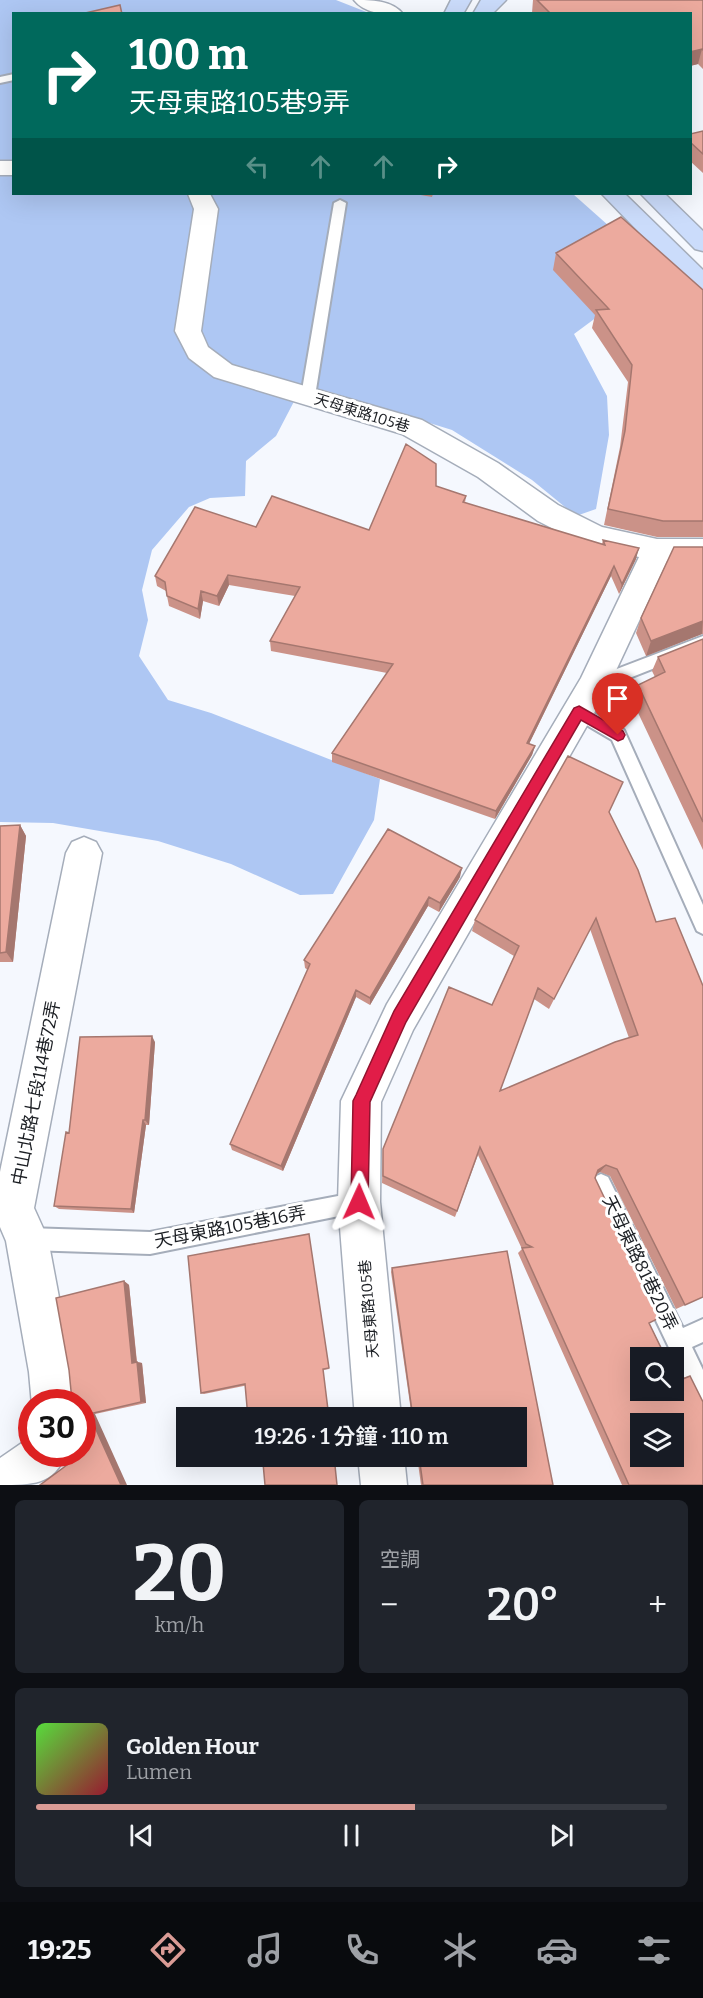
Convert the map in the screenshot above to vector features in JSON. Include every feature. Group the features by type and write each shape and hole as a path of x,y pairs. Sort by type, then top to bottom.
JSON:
{"street":[{"path":"363,0 390,12"},
{"path":"483,12 488,4 496,0"},
{"name":"天母東路105巷","path":"199,195 206,209 188,331 198,352 223,371 412,427 488,470 548,513 595,537 657,550 703,550"},
{"path":"615,195 703,284"},
{"path":"653,195 703,244"},
{"name":"天母東路105巷","path":"377,1407 359,1202 361,1101 400,1017 587,699 657,550"},
{"name":"中山北路七段114巷72弄","path":"52,1389 27,1239 13,1209 84,853"},
{"path":"3,1485 26,1467"},
{"path":"382,1467 384,1485"}],"lane":[{"path":"308,396 339,203"},
{"path":"703,642 587,699 618,735 703,925"},
{"name":"天母東路81巷20弄","path":"601,1184 703,1394"},
{"name":"天母東路105巷16弄","path":"27,1239 150,1243 359,1202"},
{"name":"天母東路81巷20弄","path":"678,1342 703,1330"}],"shaded area":[{"path":"0,0 336,0 366,12 12,12 12,195 574,195 618,234 597,317 574,334 607,396 609,435 596,509 576,516 532,480 452,430 327,391 301,388 276,436 246,461 245,496 210,498 189,507 152,550 142,590 148,620 139,656 168,700 211,713 380,779 374,820 333,894 300,895 231,864 158,841 53,823 0,822"}],"building":[{"path":"537,0 703,0 703,50 692,52 692,12 549,12"},
{"path":"120,5 122,12 90,12"},
{"path":"703,131 703,154 692,144 692,134"},
{"path":"621,217 703,290 703,521 663,521 608,509 625,431 632,365 596,310 609,309 556,253"},
{"path":"406,444 436,464 436,486 466,496 463,502 605,545 603,540 639,548 622,584 614,566 527,743 535,746 496,811 332,753 393,664 270,641 300,587 228,575 217,596 201,591 198,609 167,596 165,582 155,576 195,507 256,527 272,496 369,530"},
{"path":"674,547 703,547 703,621 651,641 641,618"},
{"path":"703,639 703,822 638,685 665,672 658,657"},
{"path":"568,756 623,782 609,812 638,870 656,922 675,918 703,986 703,1297 685,1305 617,1169 606,1165 598,1170 595,1178 661,1317 649,1323 661,1347 630,1347 630,1401 684,1401 684,1378 690,1376 703,1402 703,1485 629,1485 522,1248 532,1247 526,1244 480,1147 457,1211 383,1176 383,1149 449,987 492,1005 519,946 475,920","holes":["596,918 638,1035 615,1042 500,1091 538,988 554,999"]},
{"path":"20,825 6,952 0,953 0,826"},
{"path":"388,829 462,868 440,903 429,897 370,998 356,990 281,1166 230,1144 310,964 304,960"},
{"path":"152,1036 145,1120 143,1120 131,1209 54,1206 66,1132 69,1133 80,1037"},
{"path":"309,1234 329,1368 323,1369 328,1407 247,1407 245,1384 201,1393 188,1256"},
{"path":"507,1251 553,1485 423,1485 421,1467 527,1467 527,1407 411,1407 392,1268"},
{"path":"124,1281 132,1363 137,1362 141,1402 96,1412 96,1389 71,1389 56,1298"},
{"path":"96,1430 121,1485 40,1485 64,1467 96,1467"},
{"path":"263,1467 335,1467 337,1485 265,1485"}],"route":[{"path":"359,1202 361,1101 400,1017 579,712 618,735"}]}
